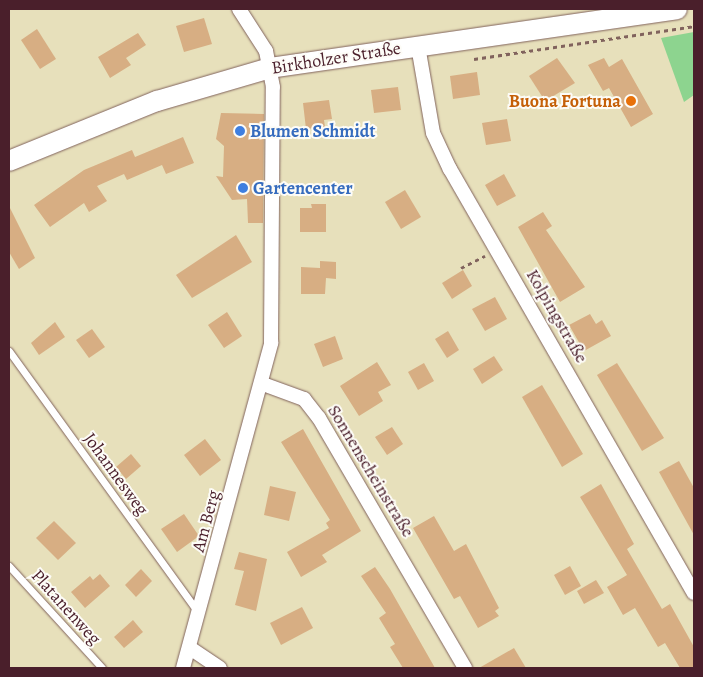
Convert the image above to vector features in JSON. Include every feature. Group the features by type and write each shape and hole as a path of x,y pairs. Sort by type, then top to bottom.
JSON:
{"street":[{"path":"239,9 266,51 270,68 274,298 263,384"},
{"name":"Birkholzer Straße","path":"9,161 157,101 270,68 677,9"},
{"name":"Kolpingstraße","path":"418,46 433,133 450,169 694,593"},
{"name":"Am Berg","path":"183,668 200,614 263,384"},
{"name":"Sonnenscheinstraße","path":"263,384 304,399 320,418 465,668"},
{"path":"190,648 220,668"}],"lane":[{"name":"Johannesweg","path":"9,351 200,614"},
{"name":"Platanenweg","path":"9,566 102,668"}],"path":[{"path":"469,59 694,26"},
{"path":"461,268 483,257"}],"green space":[{"path":"694,32 694,95 684,102 661,38"}],"building":[{"path":"204,18 212,44 184,52 176,26"},
{"path":"37,29 56,59 40,69 21,40"},
{"path":"138,33 146,45 126,58 131,65 110,78 98,57"},
{"path":"557,58 575,83 545,101 529,76"},
{"name":"Buona Fortuna","path":"604,58 609,67 622,59 653,114 631,127 609,88 603,91 588,65"},
{"path":"477,72 480,95 453,99 450,76"},
{"path":"398,87 401,110 374,113 371,90"},
{"path":"329,100 332,119 324,120 325,127 306,129 303,103"},
{"name":"Gartencenter","path":"221,113 264,114 263,223 248,223 247,199 232,200 216,176 223,177 224,146 216,139"},
{"path":"507,119 511,141 486,145 482,123"},
{"path":"183,137 194,163 166,174 162,165 127,180 124,174 97,186 107,201 89,212 84,203 50,227 34,205 84,170 132,150 135,157"},
{"path":"504,174 516,196 497,206 485,185"},
{"path":"405,190 421,217 401,229 385,202"},
{"path":"311,204 326,204 326,232 300,232 300,208 312,208"},
{"path":"9,206 35,258 19,269 9,252"},
{"path":"543,212 552,226 546,230 585,287 560,302 518,227"},
{"path":"236,235 252,262 192,298 176,275"},
{"path":"320,261 336,262 336,279 326,278 325,294 301,294 301,267 320,268"},
{"path":"463,270 472,286 452,299 442,283"},
{"path":"495,297 507,319 485,331 472,309"},
{"path":"227,312 242,336 224,348 208,325"},
{"path":"590,314 596,324 602,320 611,336 584,351 569,325"},
{"path":"55,322 65,337 39,355 31,343"},
{"path":"92,329 105,347 89,358 76,340"},
{"path":"448,331 459,350 447,358 435,339"},
{"path":"335,336 343,359 323,367 314,344"},
{"path":"494,356 503,370 482,384 473,369"},
{"path":"377,362 391,385 378,392 383,401 359,416 340,386"},
{"path":"424,363 434,381 418,390 408,372"},
{"path":"617,363 664,438 642,451 597,375"},
{"path":"542,385 583,454 562,467 522,397"},
{"path":"392,427 403,444 387,455 375,437"},
{"path":"303,429 361,531 322,555 327,562 301,577 287,552 329,528 326,523 330,520 281,442"},
{"path":"205,439 221,460 200,476 184,455"},
{"path":"131,454 141,466 126,479 116,467"},
{"path":"679,461 694,488 694,535 659,472"},
{"path":"601,484 634,544 627,549 662,609 670,604 694,647 694,668 680,668 665,643 658,647 635,608 623,615 607,587 627,575 580,497"},
{"path":"270,486 296,492 289,521 264,515"},
{"path":"184,514 199,536 177,552 161,529"},
{"path":"434,516 454,551 466,544 499,608 495,611 499,616 478,628 460,596 454,599 413,528"},
{"path":"54,521 76,543 58,560 36,538"},
{"path":"239,552 267,559 256,611 235,605 244,571 234,569"},
{"path":"570,566 581,586 565,595 554,575"},
{"path":"375,567 390,589 435,668 403,668 390,647 395,644 379,618 386,613 361,576"},
{"path":"141,569 152,581 136,597 125,585"},
{"path":"100,574 110,586 85,608 71,592 90,576 93,580"},
{"path":"596,580 604,593 584,604 577,591"},
{"path":"302,607 313,628 281,645 270,623"},
{"path":"133,620 143,632 124,648 114,637"},
{"path":"514,648 526,668 479,668"}],"place":[{"name":"Buona Fortuna","path":"631,101"},
{"name":"Blumen Schmidt","path":"240,131"},
{"name":"Gartencenter","path":"243,188"}]}
